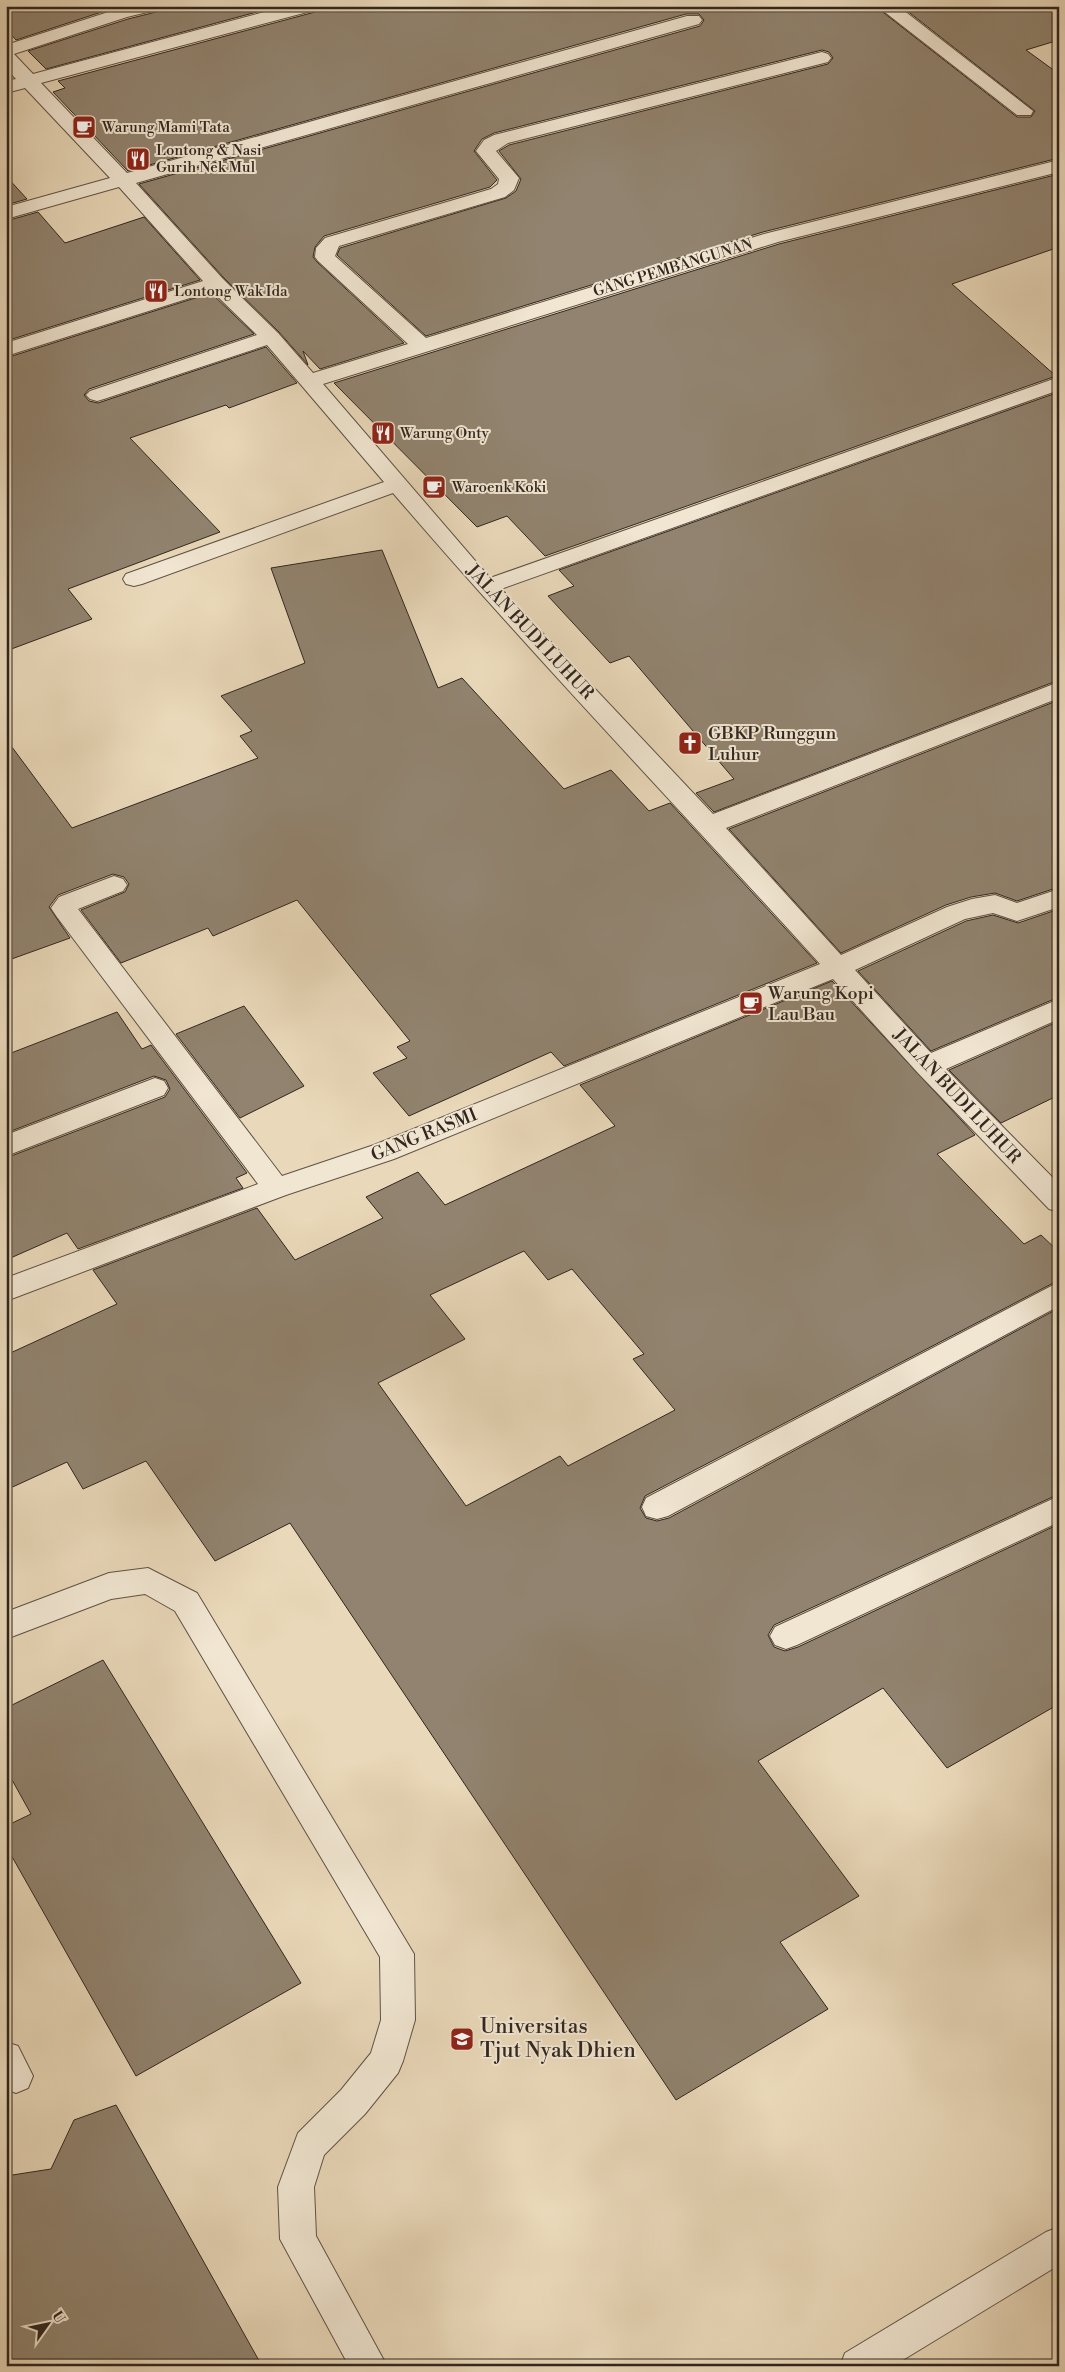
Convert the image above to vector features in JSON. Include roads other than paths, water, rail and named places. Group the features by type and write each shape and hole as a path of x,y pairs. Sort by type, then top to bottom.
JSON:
{"street":[{"path":"6,50 150,6"},
{"path":"17,83 309,6"},
{"path":"886,6 1024,111"},
{"path":"6,213 694,20"},
{"name":"JALAN BUDI LUHUR","path":"6,57 17,83 122,179 216,283 271,337 486,587 710,825 926,1066 1059,1202"},
{"path":"422,346 325,256 326,248 332,242 498,193 507,186 509,178 486,151 492,144 501,139 822,58"},
{"name":"GANG PEMBANGUNAN","path":"310,381 771,238 1050,169"},
{"path":"6,350 216,283"},
{"path":"97,395 271,337"},
{"path":"486,587 1059,383"},
{"path":"134,579 398,484"},
{"path":"710,825 1059,689"},
{"path":"114,885 68,903 64,908 276,1188"},
{"name":"GANG RASMI","path":"6,1290 276,1188 384,1152 838,967 956,913 980,905 994,904 1017,912 1059,898"},
{"path":"926,1066 1059,1008"},
{"path":"6,1146 155,1088"},
{"path":"657,1507 1059,1293"},
{"path":"786,1636 1059,1508"},
{"path":"6,1626 109,1586 148,1582 186,1602 397,1954 398,2020 386,2060 353,2102 310,2145 296,2187 298,2239 347,2331 369,2366"},
{"path":"858,2366 1059,2245"}],"place":[{"name":"Warung Mami Tata","path":"84,127"},
{"name":"Lontong & Nasi Gurih Nek Mul","path":"138,159"},
{"name":"Lontong Wak Ida","path":"156,291"},
{"name":"Warung Onty","path":"383,433"},
{"name":"Waroenk Koki","path":"434,487"},
{"name":"GBKP Runggun Luhur","path":"690,743"},
{"name":"Warung Kopi Lau Bau","path":"751,1003"},
{"name":"Universitas Tjut Nyak Dhien","path":"462,2039"}]}
